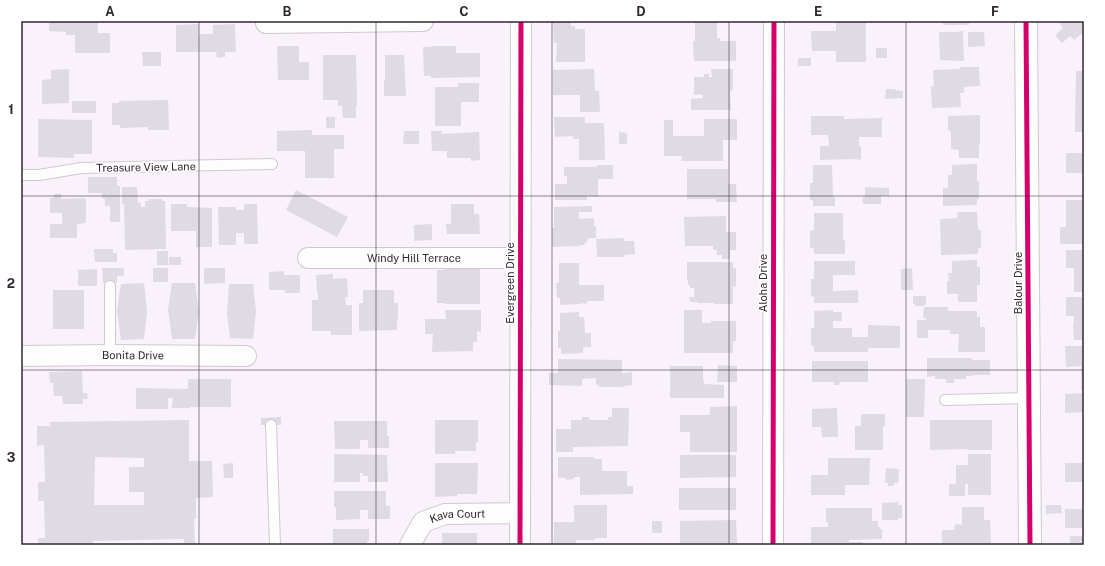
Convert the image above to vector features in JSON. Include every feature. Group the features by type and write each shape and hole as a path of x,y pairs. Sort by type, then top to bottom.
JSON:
{"street":[{"path":"266,23 422,21"},
{"name":"Evergreen Drive","path":"520,545 521,21"},
{"name":"Aloha Drive","path":"773,545 774,21"},
{"name":"Balour Drive","path":"1026,21 1030,545"},
{"name":"Windy Hill Terrace","path":"308,258 520,258"},
{"name":"Bonita Drive","path":"21,356 246,356"},
{"name":"Kava Court","path":"410,545 423,522 445,514 520,513"}],"lane":[{"name":"Treasure View Lane","path":"21,175 39,175 81,168 272,164"},
{"path":"110,286 110,355"},
{"path":"946,400 1028,398"},
{"path":"272,425 274,545"}],"building":[{"path":"49,21 98,21 98,33 110,33 110,53 75,53 75,35 66,35 66,32 49,31"},
{"path":"553,21 571,21 571,26 575,26 575,29 585,29 585,62 556,62 557,43 554,43"},
{"path":"695,21 717,21 717,38 720,38 720,41 736,41 736,61 694,61 693,41 695,41"},
{"path":"836,21 866,21 866,62 836,62 836,51 812,51 811,31 836,31"},
{"path":"943,21 969,21 969,25 943,25"},
{"path":"1063,21 1084,21 1084,32 1074,40 1070,36 1062,43 1055,35 1063,28 1060,24"},
{"path":"199,24 199,34 213,34 213,25 235,24 236,52 225,52 225,57 217,58 216,52 176,52 176,25"},
{"path":"963,31 964,61 940,60 939,32"},
{"path":"968,32 984,32 985,46 968,47"},
{"path":"277,46 299,46 299,62 309,62 309,80 278,80"},
{"path":"456,46 456,53 480,53 480,77 431,78 431,76 424,76 423,47"},
{"path":"876,48 887,48 887,58 876,58"},
{"path":"142,52 161,52 161,66 143,66"},
{"path":"323,55 356,55 356,118 343,118 342,106 338,106 338,100 323,100"},
{"path":"385,55 404,55 406,96 384,96"},
{"path":"798,58 811,58 811,66 798,66"},
{"path":"960,67 979,67 980,86 964,87 964,93 960,93 961,107 932,108 931,86 934,86 933,70 960,69"},
{"path":"69,69 69,103 42,104 42,80 51,79 51,70"},
{"path":"594,69 595,91 599,91 600,112 580,112 580,95 553,95 553,70"},
{"path":"711,69 733,69 733,90 730,91 731,110 691,110 691,99 703,98 702,94 694,95 694,77 704,77 704,74 709,74 709,77 712,77"},
{"path":"1076,71 1084,71 1084,132 1075,132"},
{"path":"458,83 479,83 479,102 461,102 461,126 435,126 435,87 458,87"},
{"path":"886,89 903,91 903,98 885,99"},
{"path":"168,100 169,130 148,130 148,127 120,128 120,125 112,125 112,103 119,103 119,101"},
{"path":"72,101 96,101 96,113 72,113"},
{"path":"980,115 979,158 959,158 959,150 951,149 951,132 948,130 948,116"},
{"path":"811,116 844,116 844,119 882,118 882,137 859,137 859,146 861,146 861,160 820,160 820,146 829,146 828,135 811,135"},
{"path":"326,117 335,117 335,128 326,128"},
{"path":"554,117 585,117 585,123 604,123 605,160 579,160 579,139 573,139 573,136 555,137"},
{"path":"38,119 92,120 92,154 74,154 74,158 38,157"},
{"path":"704,119 737,119 737,140 723,140 723,161 681,161 682,156 664,156 664,120 673,120 673,136 703,136"},
{"path":"312,130 312,135 344,135 344,149 334,149 334,178 305,178 305,151 277,151 277,131"},
{"path":"404,131 419,131 419,144 403,144"},
{"path":"431,131 442,131 442,134 479,132 480,160 471,161 471,158 447,158 447,151 432,151"},
{"path":"619,132 627,133 627,144 619,144"},
{"path":"1066,153 1084,153 1084,195 1083,173 1066,173"},
{"path":"977,164 979,199 977,199 977,205 943,206 943,188 948,188 948,175 952,175 952,165"},
{"path":"597,165 613,165 613,179 598,179 598,197 587,196 587,200 555,200 555,184 567,184 567,176 564,176 564,167 597,167"},
{"path":"813,165 832,165 833,197 835,197 835,206 813,206 813,200 810,200 810,183 813,183"},
{"path":"687,169 728,169 728,184 736,184 737,202 716,202 716,199 687,199"},
{"path":"88,177 117,177 117,186 120,186 120,222 110,222 110,206 105,206 105,199 102,198 102,193 88,193"},
{"path":"122,187 137,187 138,203 141,203 141,207 145,207 145,201 149,201 149,199 162,199 162,201 165,201 166,249 125,250"},
{"path":"865,187 889,188 889,196 881,196 881,204 864,204 862,203 863,197 865,197"},
{"path":"296,190 348,217 337,237 286,210"},
{"path":"54,194 61,194 61,199 86,198 86,223 77,224 77,238 50,238 50,224 62,224 62,213 50,213 50,198 54,198"},
{"path":"1066,200 1084,200 1084,244 1060,244 1060,227 1066,227"},
{"path":"171,204 187,204 187,207 212,208 212,247 196,247 196,231 171,231"},
{"path":"244,204 257,204 258,244 244,244 244,233 236,233 236,245 219,245 218,207 236,207 236,210 244,210"},
{"path":"451,204 474,204 474,214 479,214 480,234 447,234 446,224 451,224"},
{"path":"592,206 592,212 579,212 579,219 594,218 596,238 589,238 584,245 580,246 552,247 554,207"},
{"path":"958,212 977,212 978,230 981,230 981,248 978,248 978,254 941,255 940,219 957,218"},
{"path":"814,213 843,213 843,240 845,240 845,254 814,254 814,248 810,248 810,231 814,230"},
{"path":"726,216 726,232 736,232 736,250 730,250 730,259 722,259 722,255 717,255 717,250 713,250 713,246 685,246 684,217"},
{"path":"432,224 432,240 414,241 414,225"},
{"path":"624,238 624,241 634,241 635,254 624,255 624,257 597,257 596,239"},
{"path":"94,249 113,249 113,253 117,253 117,262 95,262"},
{"path":"1066,250 1084,250 1084,292 1074,292 1074,268 1066,268"},
{"path":"157,251 168,251 168,265 157,265"},
{"path":"169,257 181,257 181,265 169,265"},
{"path":"977,260 977,267 980,267 980,285 977,285 977,302 958,302 958,294 947,294 947,281 949,281 948,273 952,273 952,261"},
{"path":"814,261 855,261 855,275 833,275 833,291 858,290 858,303 814,303 814,296 811,297 811,279 814,279"},
{"path":"687,262 733,262 733,268 736,268 736,287 733,286 733,304 690,302 689,297 694,297 694,288 690,288 690,285 688,285"},
{"path":"559,263 579,263 579,285 604,285 604,301 587,301 587,304 581,303 560,305 560,298 557,298 556,283 559,283"},
{"path":"102,268 124,268 124,276 117,276 117,283 103,283"},
{"path":"153,268 168,268 168,282 153,282"},
{"path":"204,268 225,268 225,283 204,284"},
{"path":"445,268 480,268 480,304 437,303 437,270 445,270"},
{"path":"912,268 913,290 901,290 901,269"},
{"path":"97,269 97,286 78,286 78,270"},
{"path":"284,271 284,275 300,275 300,293 285,293 285,290 269,290 269,272"},
{"path":"333,274 333,279 347,278 348,297 345,297 346,305 352,305 352,335 331,335 331,331 312,331 312,300 318,300 316,275"},
{"path":"144,283 147,311 144,339 121,340 117,311 121,284"},
{"path":"172,283 195,283 199,311 195,339 172,339 168,310"},
{"path":"229,284 253,284 256,312 253,339 230,338 227,312"},
{"path":"53,290 84,290 84,329 53,329"},
{"path":"363,290 394,290 394,303 398,303 397,330 359,331 359,303 363,303"},
{"path":"913,296 926,296 925,306 915,306 915,304 913,304"},
{"path":"1066,297 1084,297 1084,340 1074,340 1074,316 1066,316"},
{"path":"924,307 948,307 948,311 977,311 977,317 980,317 980,327 985,327 985,352 958,352 959,334 950,334 950,330 928,330 928,338 917,338 917,320 926,320 926,318 923,318"},
{"path":"445,310 481,310 481,332 477,331 477,342 473,342 473,351 432,352 433,334 425,334 425,319 446,319"},
{"path":"684,310 702,310 702,323 711,323 711,321 736,321 736,341 733,341 733,353 684,353"},
{"path":"833,310 833,312 842,312 842,321 833,321 833,328 852,328 852,337 868,337 868,325 900,326 900,348 868,348 868,352 814,352 814,346 811,346 811,328 814,328 814,311"},
{"path":"579,312 579,317 584,317 585,333 591,333 591,347 583,347 583,353 561,354 561,348 558,348 560,313"},
{"path":"1065,346 1083,346 1084,390 1081,390 1081,366 1066,367"},
{"path":"927,358 973,358 972,360 990,360 990,375 966,376 966,379 954,379 954,383 946,383 946,379 935,379 935,376 927,377"},
{"path":"558,359 622,360 622,373 632,372 632,385 623,387 599,387 599,385 596,385 596,378 582,379 582,386 549,385 549,373 558,373"},
{"path":"812,361 868,361 868,382 840,382 839,385 834,385 834,382 812,382"},
{"path":"718,365 737,366 737,382 717,382"},
{"path":"670,366 703,366 704,384 724,385 724,398 670,398"},
{"path":"82,371 83,393 87,393 88,399 83,399 83,404 63,404 62,396 54,396 53,383 50,383 49,372"},
{"path":"188,379 231,379 231,407 172,408 173,398 168,398 168,409 136,409 136,388 188,389"},
{"path":"906,379 925,379 924,417 906,417"},
{"path":"1084,393 1084,412 1065,413 1065,394"},
{"path":"737,406 737,452 690,452 690,432 680,432 680,415 710,415 710,407"},
{"path":"612,408 629,408 628,446 573,447 573,452 556,452 556,429 571,429 571,420 582,420 582,417 589,417 589,420 608,420 608,417 612,417"},
{"path":"837,408 838,437 822,437 821,427 812,427 812,409"},
{"path":"863,414 885,414 885,426 883,426 883,450 855,450 855,426 861,426 861,416"},
{"path":"281,417 281,425 261,425 261,418"},
{"path":"189,420 189,461 212,461 213,497 196,498 196,519 194,519 195,545 184,545 184,539 93,541 93,545 38,545 38,538 45,538 44,501 38,501 38,482 45,482 44,445 37,446 37,426 50,426 50,422","holes":["95,457 144,458 144,467 129,467 129,492 144,492 144,505 94,505"]},
{"path":"435,420 478,420 478,442 476,442 476,451 455,451 455,454 435,454"},
{"path":"930,420 992,420 992,450 930,450"},
{"path":"334,421 387,421 389,448 368,448 368,440 360,440 360,449 335,449"},
{"path":"334,454 387,455 388,482 368,482 368,476 363,476 363,473 360,473 360,482 334,482"},
{"path":"968,454 991,454 991,495 968,495 968,484 965,484 965,496 949,496 949,484 956,484 956,465 968,465"},
{"path":"680,455 736,455 736,477 680,478"},
{"path":"558,457 594,457 594,459 602,459 602,471 627,471 627,486 633,486 633,494 580,495 580,477 574,477 574,479 566,480 566,478 558,478"},
{"path":"828,458 870,458 869,485 845,485 845,495 811,495 811,475 828,475"},
{"path":"233,463 233,478 224,478 223,464"},
{"path":"435,463 478,463 477,494 457,494 457,496 435,497"},
{"path":"1065,463 1084,463 1084,482 1065,482"},
{"path":"886,468 899,469 898,483 894,483 894,486 888,486 888,483 885,483"},
{"path":"679,488 736,488 736,510 679,510"},
{"path":"334,491 386,491 386,506 390,506 390,519 368,519 368,510 360,510 360,519 336,520"},
{"path":"898,502 898,505 902,505 902,518 898,518 898,520 882,520 882,503"},
{"path":"574,505 607,505 607,538 595,538 595,540 576,540 576,545 554,545 554,522 574,522"},
{"path":"1046,505 1061,505 1062,513 1046,514"},
{"path":"962,507 984,507 984,520 990,520 991,545 942,545 942,530 954,530 955,524 962,525"},
{"path":"826,508 872,508 872,521 878,521 878,527 881,527 880,529 882,529 882,539 849,540 849,542 863,542 863,545 811,545 811,527 828,527 828,522 826,523"},
{"path":"1065,509 1084,509 1084,528 1065,528"},
{"path":"736,520 737,543 680,543 680,521"},
{"path":"652,521 662,521 662,533 652,533"},
{"path":"333,529 369,529 369,541 367,541 366,545 335,545 333,544"},
{"path":"442,533 477,533 477,545 442,544"},
{"path":"1070,536 1084,536 1084,545 1070,545"}],"cycle path":[{"path":"520,545 521,21"},
{"path":"773,545 774,21"},
{"path":"1026,21 1030,545"}]}
